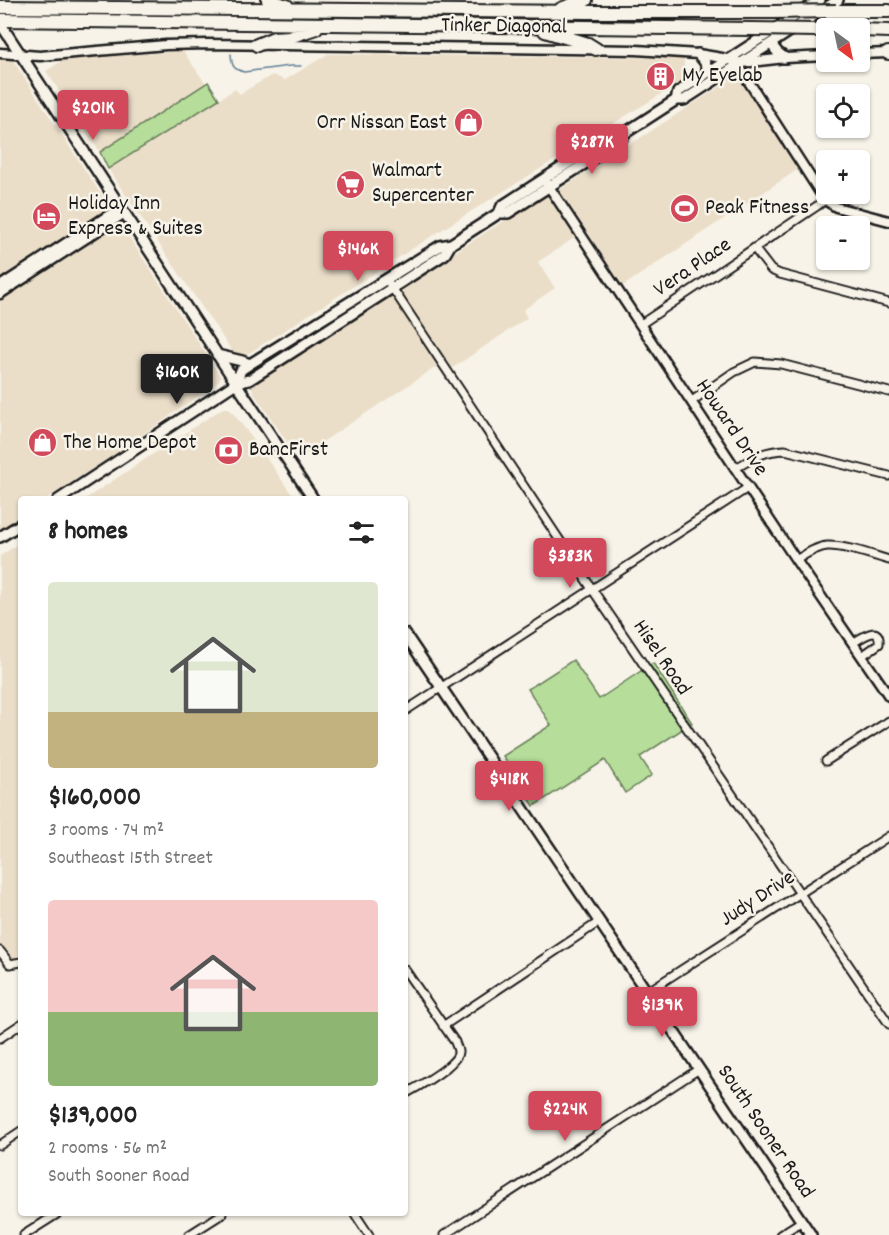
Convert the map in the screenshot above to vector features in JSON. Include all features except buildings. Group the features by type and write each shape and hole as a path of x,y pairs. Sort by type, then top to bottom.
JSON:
{"highway":[{"path":"268,0 303,10"},
{"path":"551,12 586,0"},
{"name":"Tinker Diagonal","path":"5,7 773,12 837,6 889,11"},
{"name":"Tinker Diagonal","path":"0,21 816,30"},
{"path":"257,45 274,38 289,37 328,24"},
{"path":"529,27 588,44 596,49"},
{"path":"870,30 889,31"}],"main road":[{"path":"676,100 678,92 820,0"},
{"path":"236,383 241,370 250,364 390,284 440,246 451,244 499,213 508,213 615,133 625,133 676,100 684,100 837,6"},
{"path":"0,21 311,496"},
{"path":"771,45 785,58"},
{"path":"698,54 710,72"},
{"path":"64,496 236,383 249,380 346,311"},
{"path":"218,355 250,364"},
{"path":"0,537 18,526"},
{"name":"South Sooner Road","path":"408,638 811,1235"}],"street":[{"name":"Tinker Diagonal","path":"0,53 40,56 166,45 257,45 659,50 698,54 740,64 816,56"},
{"path":"870,54 889,53"},
{"path":"740,64 816,186"},
{"name":"Howard Drive","path":"546,183 889,696"},
{"name":"Vera Place","path":"641,324 820,204"},
{"path":"831,204 889,221"},
{"path":"0,286 123,210"},
{"path":"0,294 123,210"},
{"path":"754,248 771,270 780,274 889,303"},
{"name":"Hisel Road","path":"390,284 592,589 889,1024"},
{"path":"692,401 734,372 755,362 781,364 889,392"},
{"path":"736,468 762,453 785,450 889,476"},
{"path":"408,709 749,487"},
{"path":"796,560 816,549 839,546 889,560"},
{"path":"853,643 870,633 879,636 879,644 862,656"},
{"path":"826,761 889,721"},
{"name":"Judy Drive","path":"647,993 889,836"},
{"path":"443,1026 600,922"},
{"path":"0,951 10,964 18,963"},
{"path":"408,983 455,1042 458,1052 456,1059 447,1067 408,1092"},
{"path":"0,1038 18,1026"},
{"path":"444,1235 699,1069"},
{"path":"0,1145 18,1133"},
{"path":"24,1235 54,1216"},
{"path":"189,1235 219,1216"},
{"path":"355,1216 369,1235"},
{"path":"780,1235 802,1221"}],"shaded area":[{"path":"183,51 206,84 100,152 46,71 63,60"},
{"path":"328,54 684,58 684,80 462,217 238,360 108,169 235,89 240,94 272,75 285,80"},
{"path":"0,58 12,59 221,377 217,383 51,496 18,496 18,518 0,530"},
{"path":"738,75 800,168 623,286 559,190"},
{"path":"544,195 548,195 554,201 577,236 538,262 555,288 523,310 527,318 451,369 445,361 298,458 255,395 252,387 256,380"},
{"path":"223,408 229,408 293,496 90,496"},
{"path":"18,544 18,956 10,961 0,945 0,556"}],"green space":[{"path":"208,82 219,99 108,169 100,152"},
{"path":"573,660 599,699 653,663 692,723 640,757 652,775 625,793 605,760 534,806 503,756 551,725 528,689"}],"waterway":[{"path":"231,54 233,66 244,72 301,66"}],"place":[{"name":"My Eyelab","path":"661,76"},
{"name":"Orr Nissan East","path":"468,123"},
{"name":"Walmart Supercenter","path":"351,184"},
{"name":"Peak Fitness","path":"684,208"},
{"name":"Holiday Inn Express & Suites","path":"47,217"},
{"name":"The Home Depot","path":"42,443"},
{"name":"BancFirst","path":"228,450"}]}
